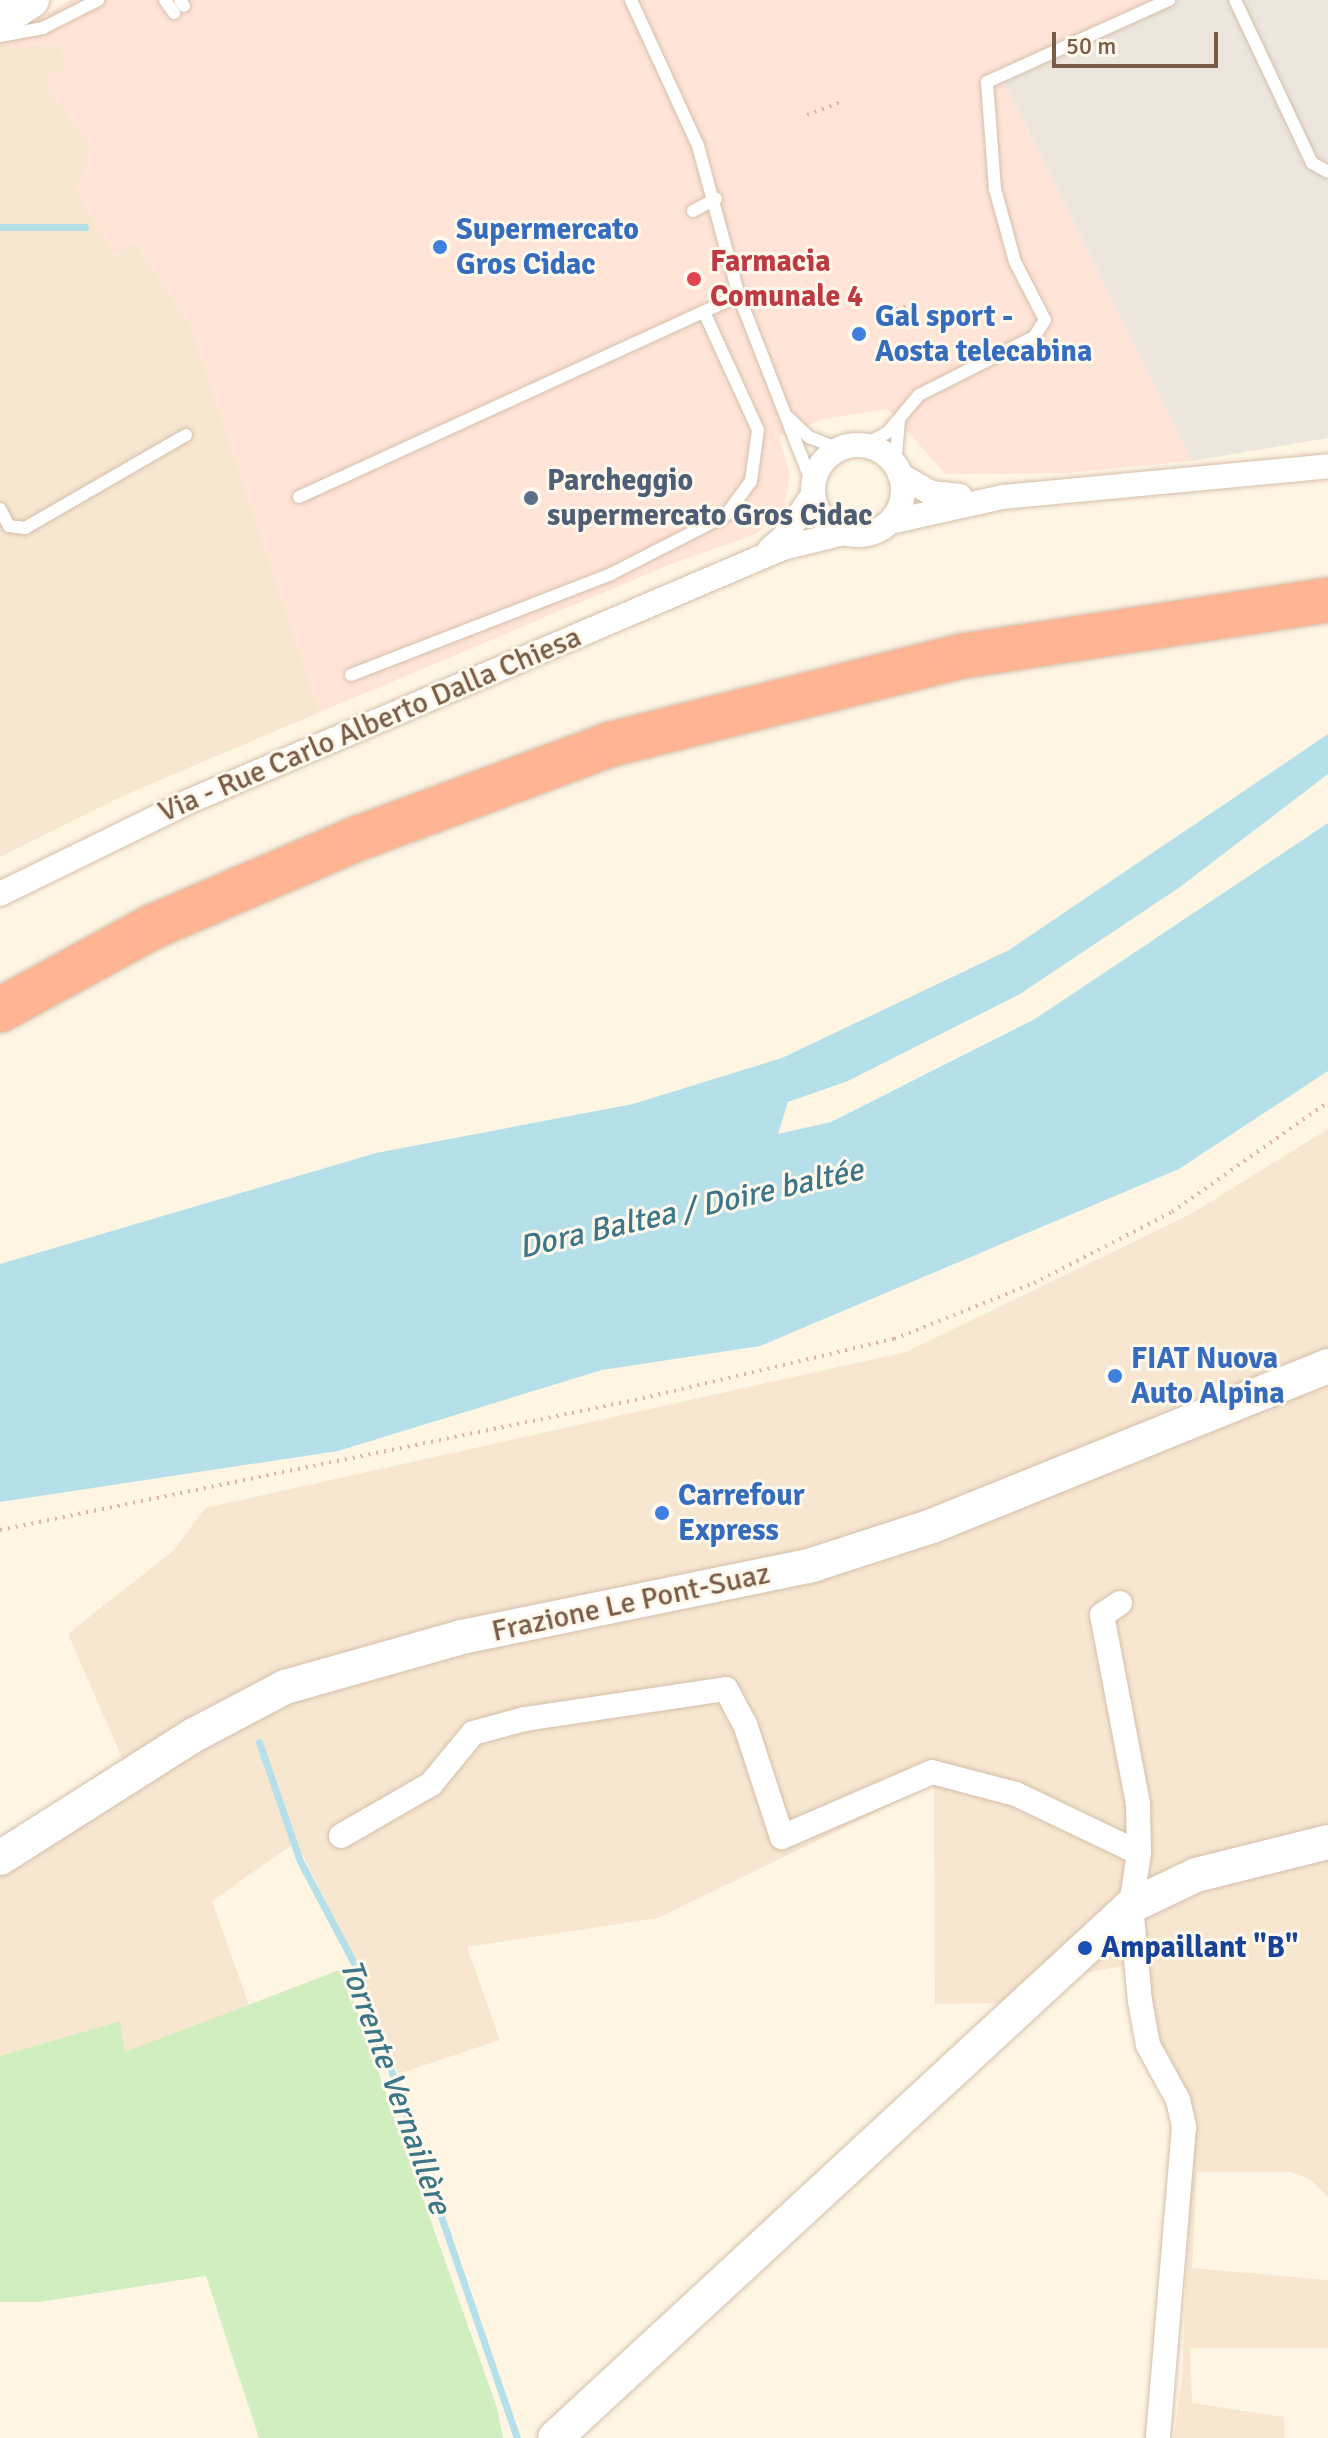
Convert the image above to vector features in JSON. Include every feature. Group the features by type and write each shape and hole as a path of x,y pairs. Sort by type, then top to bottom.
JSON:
{"highway":[{"path":"0,977 144,902 341,813 591,723 747,679 935,636 1328,570"},
{"path":"0,1010 152,927 359,838 612,744 963,656 1328,600"}],"main road":[{"path":"0,21 32,0"},
{"name":"Frazione Le Pont-Suaz","path":"0,1858 194,1735 285,1687 462,1637 812,1565 932,1526 1328,1366"},
{"path":"555,2438 1131,1906 1196,1875 1328,1842"}],"street":[{"path":"744,565 784,537 813,490 821,464 852,447 898,470 931,493 1003,497"},
{"path":"744,565 805,540 844,533 868,534 890,522 1003,497 1328,466"},
{"path":"890,522 902,499 898,470"},
{"path":"813,490 823,518 844,533"},
{"name":"Via - Rue Carlo Alberto Dalla Chiesa","path":"0,894 190,801 744,565"},
{"path":"1120,1603 1102,1615 1138,1804 1139,1853 1131,1906 1148,2045 1178,2100 1184,2127 1158,2438"},
{"path":"341,1836 431,1784 473,1733 525,1719 726,1689 745,1724 782,1837 932,1772 1016,1794 1139,1853"}],"lane":[{"path":"0,36 51,25 98,0"},
{"path":"165,0 180,6"},
{"path":"631,0 674,91 716,199 739,296 813,490"},
{"path":"784,413 809,437 852,447 899,421 919,395 1034,337 1045,320 1015,262 995,189 987,82 1169,0"},
{"path":"1235,0 1312,163 1328,172"},
{"path":"693,211 716,199"},
{"path":"299,497 528,386 739,296"},
{"path":"351,675 609,575 726,515 751,481 758,430 704,312"},
{"path":"898,470 899,421"},
{"path":"0,509 9,526 25,528 186,435"}],"path":[{"path":"807,115 844,101"},
{"path":"873,316 909,306"},
{"path":"0,1530 635,1400 894,1339 1034,1283 1172,1212 1328,1102"}],"shaded area":[{"path":"70,0 1151,0 999,71 1192,461 1066,473 945,474 888,409 824,419 779,436 790,476 784,509 756,534 671,564 320,712 191,325 135,242 114,255 75,190 92,148 42,80 67,66 58,44 8,48 2,41"},
{"path":"1151,0 1328,0 1328,438 1192,461 999,71"},
{"path":"0,38 8,48 58,43 68,66 43,80 92,148 114,255 134,241 191,325 320,712 125,795 0,857"},
{"path":"1328,1129 1328,2197 1311,2180 1291,2172 1197,2172 1192,2268 1328,2280 1328,2348 1190,2348 1192,2403 1284,2417 1285,2438 1174,2438 1182,2378 1192,2151 1172,2120 1134,2034 1127,1965 1025,1984 1004,2003 935,2004 934,1784 658,1918 467,1947 500,2040 398,2074 355,1959 296,1842 212,1901 249,2005 125,2053 120,2021 0,2056 0,1841 123,1760 68,1634 174,1550 205,1508 906,1352 1191,1214"}],"green space":[{"path":"342,1969 497,2408 503,2438 259,2438 206,2276 39,2302 0,2302 0,2056 120,2021 125,2052"}],"water":[{"name":"Dora Baltea / Doire baltée","path":"1328,734 1328,774 1180,887 1020,994 848,1081 788,1102 778,1134 831,1122 1035,1019 1328,823 1328,1071 1179,1169 760,1346 602,1370 338,1451 0,1502 0,1264 376,1153 633,1104 782,1058 1009,950"}],"waterway":[{"path":"0,227 85,227"},
{"name":"Torrente Vernaillère","path":"259,1742 300,1861 355,1965 517,2438"}],"place":[{"name":"Supermercato Gros Cidac","path":"440,247"},
{"name":"Farmacia Comunale 4","path":"694,279"},
{"name":"Gal sport - Aosta telecabina","path":"859,334"},
{"name":"Parcheggio supermercato Gros Cidac","path":"531,498"},
{"name":"FIAT Nuova Auto Alpina","path":"1115,1376"},
{"name":"Carrefour Express","path":"662,1513"},
{"name":"Ampaillant \"B\"","path":"1085,1948"}]}
